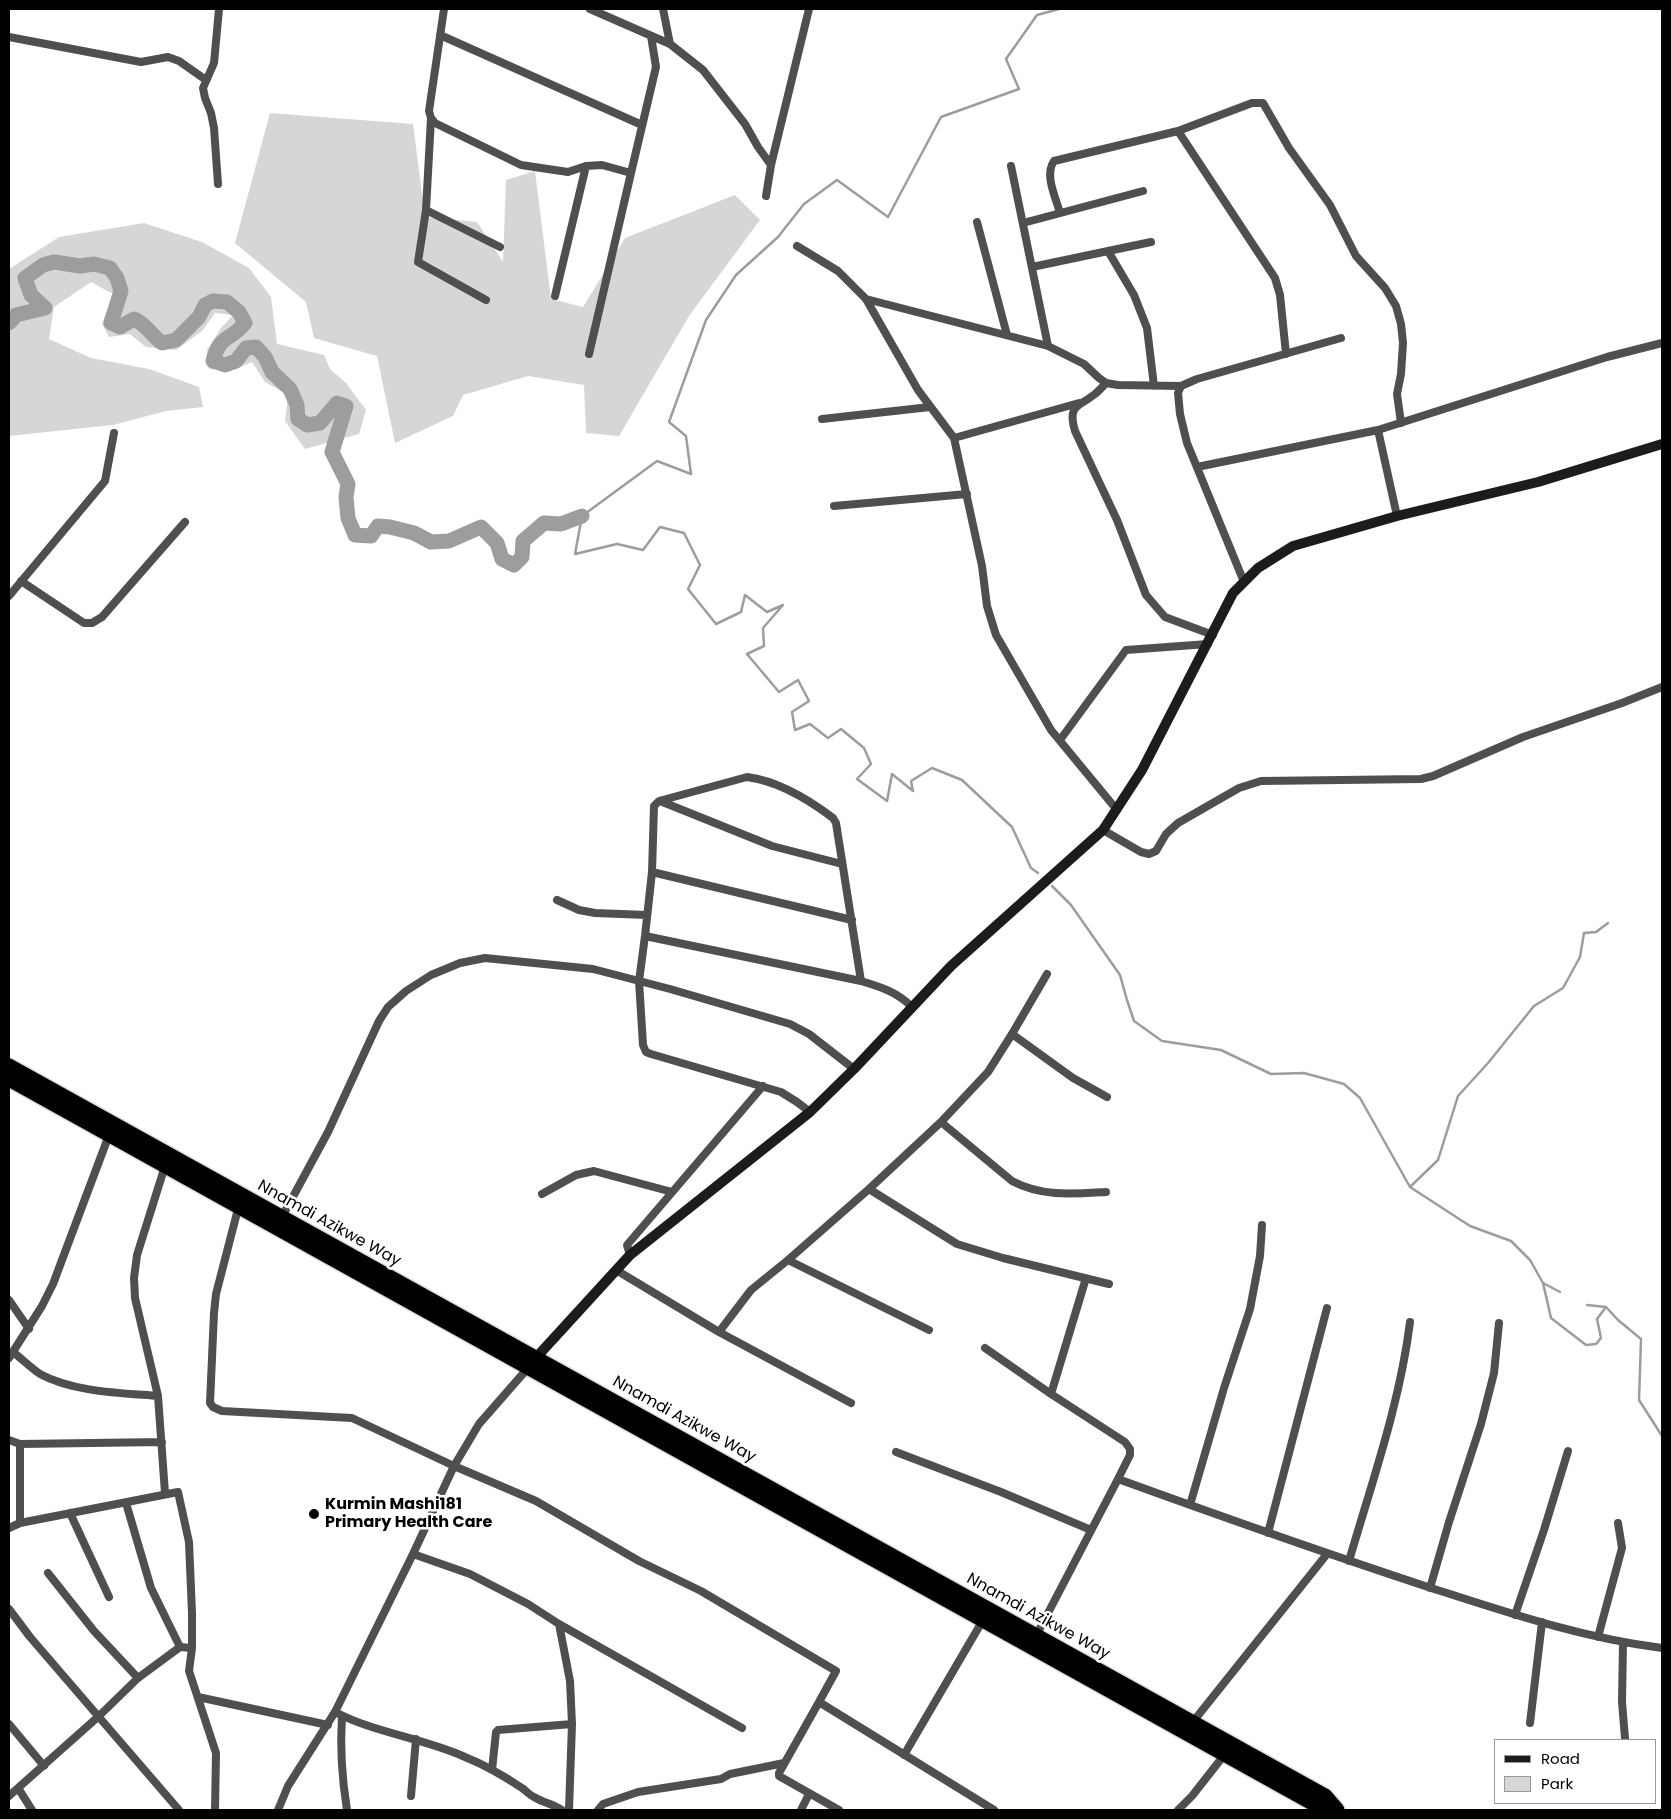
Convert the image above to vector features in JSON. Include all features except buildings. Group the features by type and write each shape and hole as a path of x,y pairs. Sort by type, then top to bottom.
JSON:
{"highway":[{"name":"Nnamdi Azikwe Way","path":"9,1066 241,1202 532,1363 1036,1636 1324,1796 1337,1810"},
{"name":"Nnamdi Azikwe Way","path":"9,1078 165,1166 241,1202 282,1217 532,1363 983,1620 1316,1805 1320,1810"}],"street":[{"path":"218,184 214,128 203,88 214,63 220,9"},
{"path":"444,9 429,111 426,210 418,262 486,300"},
{"path":"590,9 670,44 703,70 745,124 771,165"},
{"path":"664,9 670,44"},
{"path":"766,196 771,165 809,9"},
{"path":"440,35 642,125"},
{"path":"589,354 656,67 651,36"},
{"path":"9,37 141,62 168,57 179,61 206,80"},
{"path":"1060,213 1050,173 1050,166 1054,161 1178,131 1252,103 1264,103 1289,148 1330,205 1356,256 1385,288 1396,306 1402,324 1403,344 1401,374 1397,394 1401,423"},
{"path":"430,118 435,123 521,165 568,172 586,166 602,165 630,173"},
{"path":"1178,131 1275,278 1280,295 1286,354"},
{"path":"555,296 586,166"},
{"path":"1011,166 1048,346"},
{"path":"1023,223 1143,191"},
{"path":"426,210 500,248"},
{"path":"977,222 1007,336"},
{"path":"1032,267 1151,242"},
{"path":"798,246 838,271 866,298 918,390 954,438 982,566 987,606 996,634 1047,722 1117,810"},
{"path":"1108,251 1134,295 1147,328 1154,386"},
{"path":"866,298 1048,346 1084,364 1106,383 1118,385 1181,386 1197,379 1341,338"},
{"path":"1197,467 1378,430 1607,357 1662,343"},
{"path":"954,438 1078,403 1096,394 1106,383"},
{"path":"1181,386 1178,393 1180,414 1187,443 1244,582"},
{"path":"1078,403 1072,420 1075,431 1117,520 1146,595 1165,617 1211,640"},
{"path":"822,419 930,406"},
{"path":"1378,430 1397,516"},
{"path":"9,596 105,480 114,433"},
{"path":"278,1810 288,1786 328,1725 338,1714 454,1466 479,1424 630,1255 810,1112 854,1069 950,966 1103,830 1142,770 1211,640 1233,593 1258,568 1293,546 1397,516 1538,482 1662,444"},
{"path":"834,506 966,494"},
{"path":"20,581 84,624 92,623 102,617 185,522"},
{"path":"1060,740 1126,650 1211,640"},
{"path":"1103,830 1141,852 1149,854 1156,851 1166,834 1178,823 1239,788 1261,781 1421,779 1433,776 1523,737 1622,703 1662,687"},
{"path":"810,1112 786,1095 763,1086 646,1052 642,1045 639,981 652,872 654,806 659,801 747,777 759,779 790,791 833,818 836,823 861,981"},
{"path":"659,801 772,846 842,864"},
{"path":"652,872 852,920"},
{"path":"557,900 579,910 595,913 648,915"},
{"path":"645,936 861,981 886,988 903,998 912,1007"},
{"path":"282,1217 328,1132 379,1020 388,1007 406,991 431,975 460,964 485,958 593,969 639,981 790,1024 809,1034 854,1069"},
{"path":"719,1332 750,1290 788,1260 869,1189 941,1122 988,1072 1047,974"},
{"path":"1012,1034 1073,1078 1107,1097"},
{"path":"630,1255 627,1245 763,1086"},
{"path":"941,1122 1012,1181 1023,1187 1060,1194 1106,1192"},
{"path":"110,1135 53,1284 11,1355 40,1374 72,1385 109,1392 158,1396"},
{"path":"165,1166 137,1255 134,1278 135,1298 158,1396 165,1493"},
{"path":"542,1194 576,1174 594,1171 672,1192"},
{"path":"869,1189 958,1244 1003,1258 1109,1284"},
{"path":"241,1202 221,1272 214,1313 210,1403 213,1407 222,1412 352,1418 454,1466 536,1501 639,1562 701,1591 836,1671 778,1773 779,1776 839,1810"},
{"path":"1190,1505 1224,1388 1250,1309 1260,1256 1262,1225"},
{"path":"788,1260 929,1330"},
{"path":"616,1270 719,1332 851,1403"},
{"path":"1051,1394 1086,1278"},
{"path":"9,1300 28,1328"},
{"path":"1268,1533 1328,1308"},
{"path":"1349,1561 1390,1423 1406,1354 1410,1322"},
{"path":"1430,1588 1488,1398 1494,1372 1499,1323"},
{"path":"985,1348 1125,1442 1130,1449 1130,1455 1118,1479 1036,1636"},
{"path":"9,1440 20,1444 162,1442"},
{"path":"20,1444 20,1523"},
{"path":"1515,1615 1568,1451"},
{"path":"896,1452 1001,1492 1091,1530"},
{"path":"1118,1479 1327,1554 1515,1615 1623,1643 1662,1648"},
{"path":"9,1528 20,1523 126,1503 165,1493 178,1492 189,1542 192,1612 192,1648 189,1671 216,1753 214,1810"},
{"path":"126,1503 151,1588 180,1647"},
{"path":"70,1513 109,1597"},
{"path":"1598,1637 1622,1548 1618,1523"},
{"path":"413,1554 470,1574 528,1604 742,1728"},
{"path":"1192,1723 1327,1554"},
{"path":"48,1573 94,1631 138,1678"},
{"path":"9,1609 30,1637 179,1810"},
{"path":"904,1755 983,1620"},
{"path":"1530,1723 1542,1622"},
{"path":"560,1624 570,1681 572,1724 569,1810"},
{"path":"1623,1643 1622,1702 1625,1738"},
{"path":"9,1796 99,1716 138,1678 180,1647 192,1648"},
{"path":"198,1697 328,1725"},
{"path":"819,1702 994,1810"},
{"path":"338,1714 357,1723 416,1739 465,1756 492,1770 534,1797 554,1804 562,1810"},
{"path":"338,1714 347,1810"},
{"path":"9,1724 44,1766"},
{"path":"492,1770 496,1732 498,1730 572,1724"},
{"path":"411,1796 416,1739"},
{"path":"1178,1810 1192,1796 1225,1754"},
{"path":"598,1810 603,1804 638,1792 721,1779 730,1774 784,1763"},
{"path":"18,1788 32,1810"},
{"path":"801,1810 809,1794"}],"green space":[{"path":"270,113 413,124 425,217 477,222 503,262 506,180 535,171 551,299 583,307 625,238 735,195 760,220 689,316 619,436 586,433 584,385 528,376 463,395 453,416 395,443 377,356 314,338 306,302 235,243"},
{"path":"144,223 202,242 249,268 271,297 277,344 324,355 330,369 346,383 366,410 359,434 305,449 285,421 288,395 265,382 252,362 233,370 209,369 207,350 221,328 233,315 215,313 203,330 176,350 146,347 130,334 109,337 102,324 113,294 91,282 54,307 49,339 91,358 149,369 199,387 203,407 166,411 113,425 9,436 9,269 59,237"}],"waterway":[{"path":"1038,873 1031,868 1012,827 962,780 932,768 911,781 913,791 892,774 887,801 857,779 871,764 864,748 841,729 828,738 810,724 795,730 792,712 809,701 798,680 779,692 747,654 764,646 763,628 783,605 767,612 745,595 741,612 716,624 688,589 700,565 684,533 660,527 643,550 617,544 575,554 582,516 657,461 691,474 686,436 669,422 706,320 736,275 778,237 804,204 837,180 888,217 941,117 1019,89 1006,59 1037,15 1059,9"},
{"path":"9,323 16,315 45,308 31,295 25,278 43,265 54,262 80,266 94,264 110,268 117,278 121,291 111,323 120,327 134,319 162,343 176,340 199,317 205,305 213,301 227,302 239,312 245,323 219,346 213,361 225,365 236,361 246,348 256,347 265,357 272,372 290,389 297,405 298,419 307,425 320,423 337,403 346,406 332,452 348,484 346,497 348,518 355,535 371,536 378,526 414,533 431,542 449,541 481,527 497,543 502,559 514,565 522,557 523,541 544,523 561,524 582,516"},
{"path":"1052,886 1071,905 1120,975 1134,1021 1162,1041 1221,1050 1271,1074 1304,1073 1344,1084 1360,1098 1410,1187 1470,1226 1511,1241 1530,1260 1543,1283 1560,1292"},
{"path":"1411,1186 1438,1160 1458,1096 1488,1063 1534,1006 1563,988 1580,957 1584,933 1596,932 1608,923"},
{"path":"1543,1283 1551,1318 1586,1345 1596,1344 1601,1338 1597,1319 1606,1307"},
{"path":"1587,1305 1606,1307 1641,1339 1639,1400 1662,1436"}],"place":[{"name":"Kurmin Mashi181 Primary Health Care","path":"314,1514"}]}
